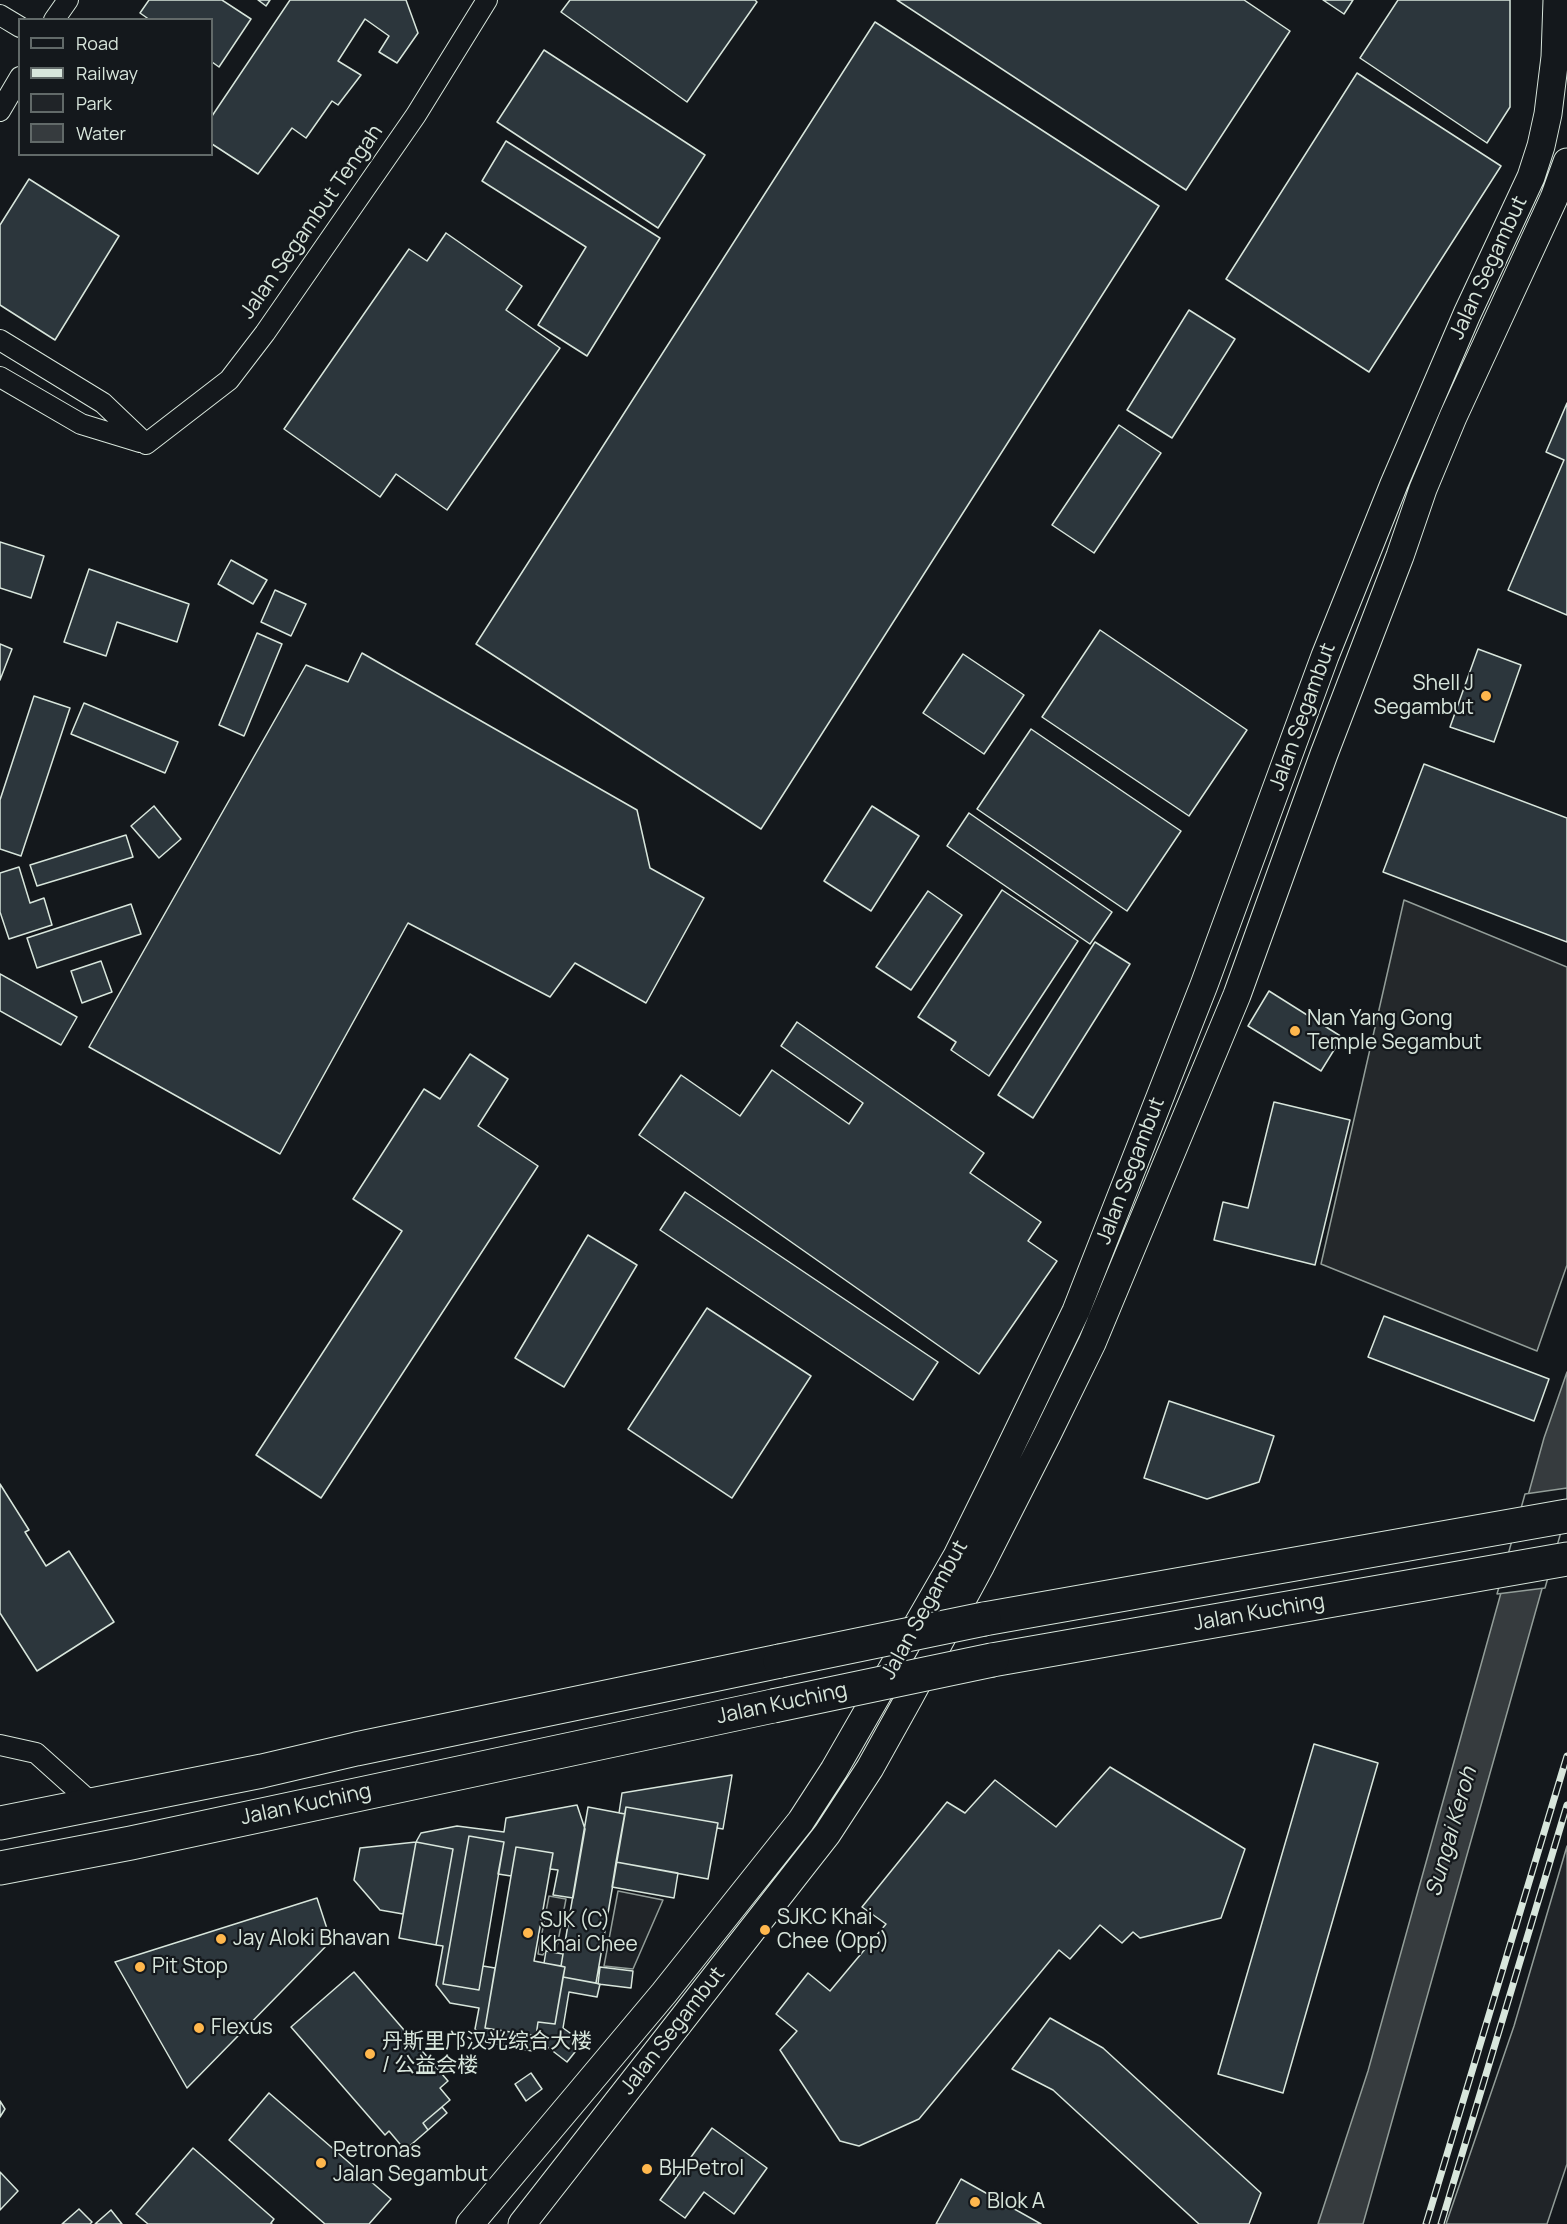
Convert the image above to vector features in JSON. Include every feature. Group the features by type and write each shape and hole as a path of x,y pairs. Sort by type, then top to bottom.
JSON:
{"highway":[{"name":"Jalan Kuching","path":"0,1823 984,1619 1567,1516"},
{"name":"Jalan Kuching","path":"0,1868 130,1843 992,1660 1567,1559"}],"main road":[{"name":"Jalan Segambut","path":"470,2224 663,1994 801,1821 834,1770 957,1556 993,1483 1076,1311 1204,985 1325,656 1394,484 1467,314 1531,177 1548,114 1555,57 1557,0"},
{"name":"Jalan Segambut","path":"522,2224 827,1834 870,1768 909,1698 981,1565 1048,1433 1092,1343 1237,995 1340,709 1400,556 1423,489 1453,417 1550,208 1567,162"}],"street":[{"path":"0,6 4,0"},
{"path":"55,18 68,0"},
{"name":"Jalan Segambut Tengah","path":"146,444 229,380 265,333 416,115 487,0"},
{"path":"0,15 18,26"},
{"path":"0,111 18,80"},
{"path":"0,340 103,403 146,444"},
{"path":"0,377 81,424 146,444"},
{"path":"0,1745 36,1753 94,1805"}],"green space":[{"path":"1567,1846 1567,2164 1547,2224 1446,2224 1514,2026"},
{"path":"618,1891 663,1900 633,1969 604,1966"},
{"path":"549,1896 566,1899 556,1952 545,1950 543,1955 538,1954"}],"shaded area":[{"path":"1404,900 1567,967 1567,1265 1537,1351 1321,1264"}],"water":[{"name":"Sungai Keroh","path":"1567,1372 1567,1500 1363,2224 1318,2224 1368,2071 1544,1438"}],"pier":[{"path":"1567,1488 1567,1511 1545,1588 1497,1594 1525,1494"}],"building":[{"path":"149,0 222,0 251,19 219,67 213,63 213,18 147,18 140,13"},
{"path":"258,0 270,0 266,6"},
{"path":"290,0 406,0 418,33 397,63 379,52 389,36 365,19 338,61 361,75 338,105 332,101 306,138 292,128 258,174 213,145 213,115"},
{"path":"570,0 755,0 757,2 687,102 561,12"},
{"path":"897,0 1244,0 1290,31 1186,190"},
{"path":"1323,0 1353,0 1344,14"},
{"path":"1398,0 1510,0 1510,107 1487,143 1360,58"},
{"path":"875,22 1159,206 761,829 476,644"},
{"path":"544,50 705,155 658,228 497,122"},
{"path":"1357,73 1501,166 1369,372 1226,279"},
{"path":"506,141 660,238 587,356 538,325 586,247 482,181"},
{"path":"29,179 119,236 55,340 0,305 0,225"},
{"path":"446,233 522,286 506,310 560,348 447,510 396,474 380,497 284,429 409,249 427,261"},
{"path":"1189,310 1235,339 1172,438 1127,410"},
{"path":"1567,403 1567,615 1508,590 1564,460 1546,452"},
{"path":"1119,425 1161,453 1094,553 1052,525"},
{"path":"0,542 44,556 31,598 0,588"},
{"path":"231,560 267,580 253,604 218,584"},
{"path":"89,569 189,604 177,642 117,622 106,656 64,642"},
{"path":"275,590 306,604 291,636 261,622"},
{"path":"1100,630 1247,730 1189,816 1042,717"},
{"path":"257,633 282,644 244,736 219,725"},
{"path":"0,644 12,649 0,680"},
{"name":"Shell J Segambut","path":"1478,649 1521,665 1494,742 1450,727"},
{"path":"362,653 637,810 650,868 704,898 646,1003 575,963 550,997 408,923 280,1154 89,1047 306,665 348,682"},
{"path":"963,654 1024,695 984,754 923,713"},
{"path":"34,696 70,708 21,856 0,849 0,800"},
{"path":"84,703 178,742 165,773 71,734"},
{"path":"1031,729 1181,831 1127,911 977,809"},
{"path":"1424,764 1567,818 1567,942 1383,872"},
{"path":"154,806 181,839 159,858 131,826"},
{"path":"872,806 919,836 871,911 824,881"},
{"path":"969,813 1112,912 1090,944 947,846"},
{"path":"126,835 133,857 37,886 30,865"},
{"path":"19,867 30,903 44,898 52,925 9,939 0,912 0,873"},
{"path":"1002,890 1078,941 989,1076 951,1050 956,1042 918,1017"},
{"path":"928,891 962,915 911,990 876,967"},
{"path":"131,904 141,934 37,968 27,938"},
{"path":"1095,942 1130,964 1033,1118 998,1095"},
{"path":"101,961 112,992 82,1003 71,971"},
{"path":"0,974 77,1017 61,1045 0,1011"},
{"name":"Nan Yang Gong Temple Segambut","path":"1269,991 1342,1037 1321,1071 1248,1026"},
{"path":"797,1022 984,1153 970,1173 1041,1222 1028,1241 1057,1261 979,1374 639,1135 681,1075 740,1116 772,1070 849,1124 863,1103 781,1046"},
{"path":"470,1054 508,1079 478,1126 538,1166 321,1498 256,1455 402,1231 353,1199 424,1089 440,1099"},
{"path":"1274,1102 1350,1120 1315,1265 1214,1240 1223,1202 1248,1208"},
{"path":"685,1192 938,1362 913,1400 660,1230"},
{"path":"588,1235 637,1265 564,1387 515,1358"},
{"path":"707,1308 811,1376 732,1498 628,1429"},
{"path":"1384,1316 1549,1379 1534,1421 1368,1357"},
{"path":"1169,1401 1274,1436 1259,1482 1207,1499 1144,1478"},
{"path":"0,1484 29,1530 25,1532 46,1566 69,1551 114,1622 37,1671 0,1613"},
{"path":"1314,1744 1378,1763 1283,2093 1218,2074"},
{"path":"1110,1767 1245,1849 1221,1918 1140,1938 1133,1932 1122,1943 1100,1925 1070,1959 1059,1950 919,2119 859,2146 840,2141 780,2050 797,2031 776,2014 808,1973 830,1991 886,1924 862,1907 947,1802 965,1813 995,1780 1056,1827"},
{"path":"732,1775 723,1829 717,1828 718,1823 626,1807 625,1814 619,1813 622,1793"},
{"path":"577,1805 585,1829 573,1898 553,1895 558,1870 550,1869 553,1853 516,1847 511,1876 498,1874 504,1842 469,1836 443,1984 479,1990 483,1966 495,1968 485,2028 536,2036 538,2022 555,2024 563,1977 600,1984 597,1997 569,1992 563,2028 583,2042 567,2062 541,2042 532,2051 486,2042 475,2029 479,2008 450,2003 436,1985 443,1946 436,1945 453,1849 416,1842 421,1833 457,1826 504,1832 506,1818"},
{"path":"588,1807 625,1814 596,1983 563,1977 565,1967 561,1966"},
{"path":"626,1807 718,1823 708,1879 616,1862"},
{"path":"469,1836 504,1842 479,1990 443,1984"},
{"path":"416,1842 453,1849 436,1945 399,1938"},
{"path":"416,1842 403,1914 380,1910 354,1880 360,1848"},
{"path":"516,1847 553,1853 534,1961 565,1967 555,2024 538,2022 536,2036 485,2028"},
{"path":"616,1862 678,1873 674,1898 612,1887"},
{"name":"Flexus","path":"317,1898 331,1941 187,2088 115,1962"},
{"path":"546,1951 563,1954 561,1966 544,1963"},
{"path":"600,1967 633,1971 631,1988 598,1984"},
{"name":"丹斯里邝汉光综合大楼 / 公益会楼","path":"354,1972 448,2081 440,2088 450,2100 423,2123 428,2130 405,2150 389,2131 385,2135 291,2027"},
{"path":"1050,2018 1103,2048 1261,2193 1249,2224 1199,2224 1053,2090 1012,2069"},
{"path":"531,2073 542,2089 526,2101 515,2084"},
{"path":"269,2093 391,2199 369,2224 325,2224 229,2140"},
{"path":"0,2101 5,2109 0,2117"},
{"path":"442,2107 447,2113 428,2130 423,2123"},
{"path":"712,2128 767,2168 734,2214 704,2192 685,2218 660,2200"},
{"path":"193,2148 274,2219 272,2224 148,2224 136,2214"},
{"path":"0,2172 18,2191 0,2210"},
{"name":"Blok A","path":"961,2179 1041,2224 936,2224"},
{"path":"79,2209 92,2222 90,2224 62,2224"},
{"path":"111,2210 122,2224 95,2224"}],"railway":[{"path":"1426,2224 1567,1756"},
{"path":"1441,2224 1567,1805"}],"place":[{"name":"Shell J Segambut","path":"1486,696"},
{"name":"Nan Yang Gong Temple Segambut","path":"1295,1031"},
{"name":"SJKC Khai Chee (Opp)","path":"765,1930"},
{"name":"SJK (C) Khai Chee","path":"528,1933"},
{"name":"Jay Aloki Bhavan","path":"221,1939"},
{"name":"Pit Stop","path":"140,1967"},
{"name":"Flexus","path":"199,2028"},
{"name":"丹斯里邝汉光综合大楼 / 公益会楼","path":"370,2054"},
{"name":"Petronas Jalan Segambut","path":"321,2163"},
{"name":"BHPetrol","path":"647,2169"},
{"name":"Blok A","path":"975,2202"}]}
